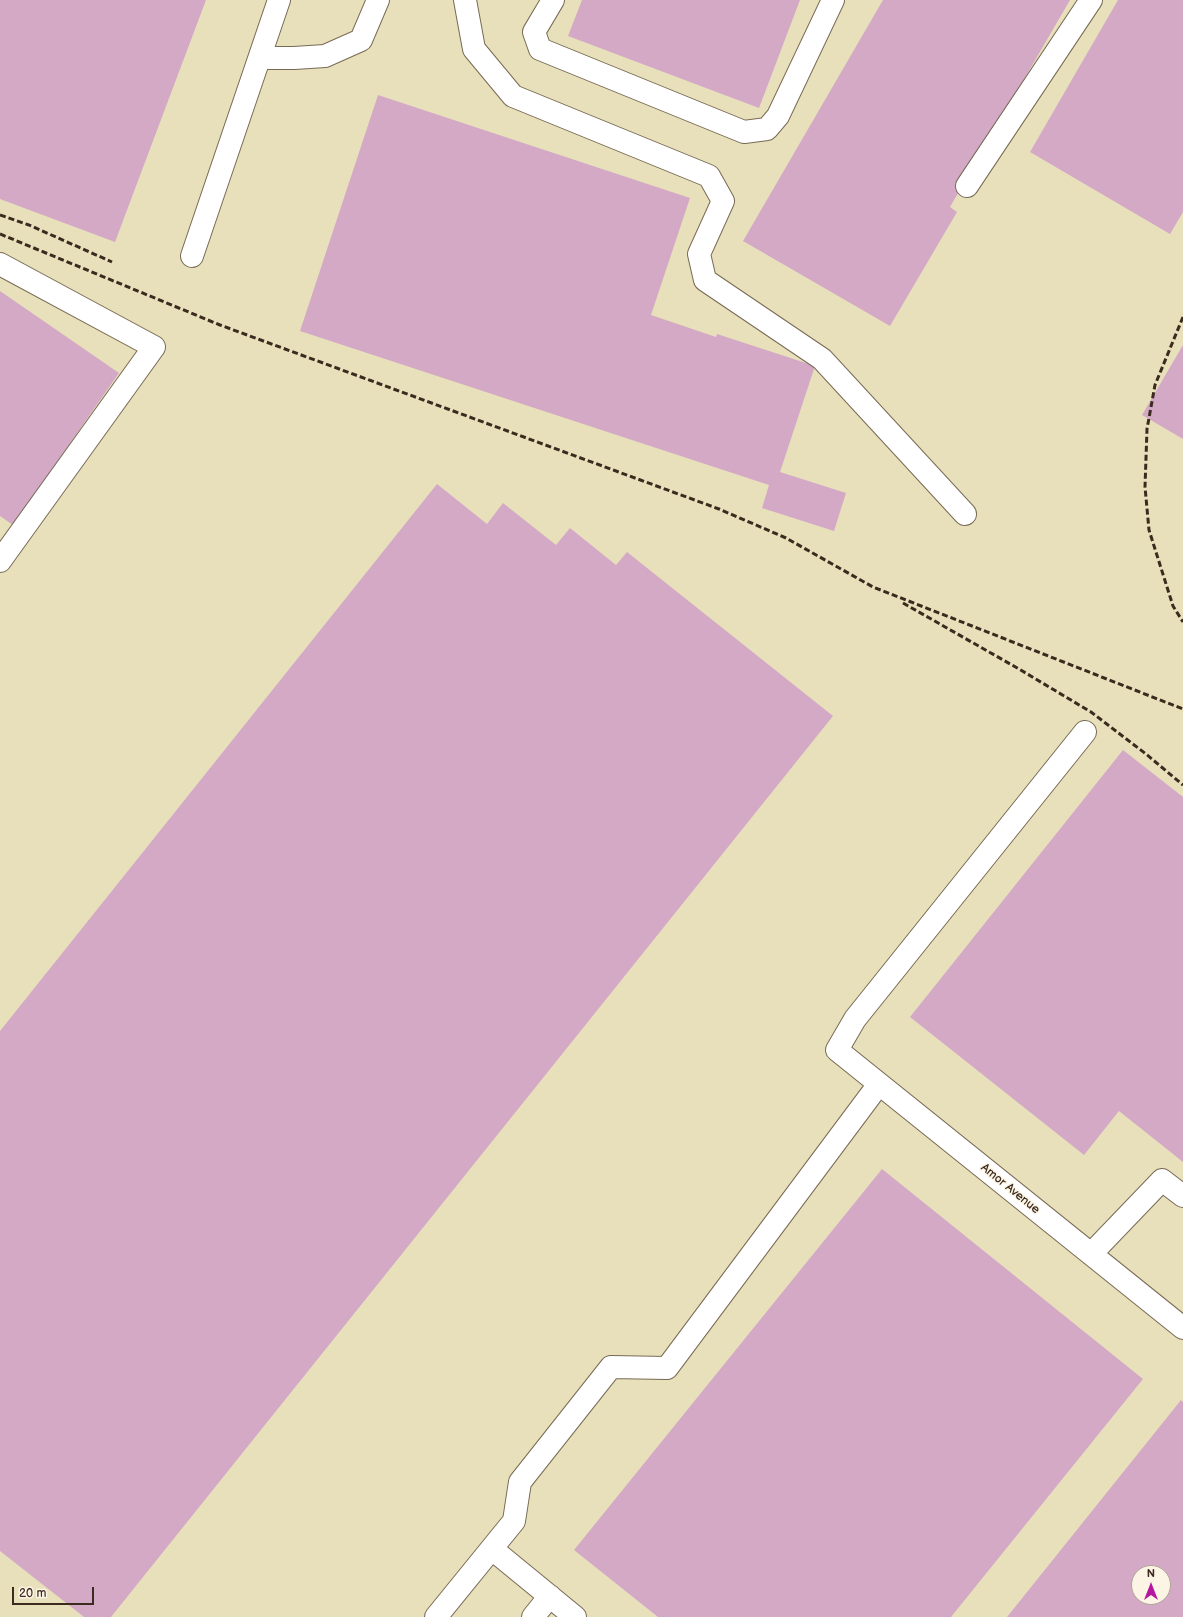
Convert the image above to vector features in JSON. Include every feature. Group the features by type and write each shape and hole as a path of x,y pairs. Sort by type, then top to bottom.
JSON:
{"street":[{"path":"192,256 279,0"},
{"path":"260,58 325,56 360,40 378,0"},
{"path":"465,0 474,49 513,96 708,176 723,201 699,254 705,280 822,359 965,514"},
{"path":"553,0 534,32 540,49 744,132 767,129 778,116 833,0"},
{"path":"967,186 1091,0"},
{"path":"0,264 154,347 0,561"},
{"name":"Amor Avenue","path":"1086,732 855,1019 837,1050 1183,1328"},
{"path":"436,1617 514,1522 520,1482 611,1367 668,1368 879,1084"},
{"path":"1091,1254 1162,1180 1183,1196"},
{"path":"492,1549 575,1617"},
{"path":"533,1617 550,1596"}],"building":[{"path":"0,0 206,0 115,242 0,199"},
{"path":"582,0 800,0 759,108 568,36"},
{"path":"883,0 1070,0 950,207 957,212 890,326 743,241"},
{"path":"1118,0 1183,0 1183,212 1170,234 1030,152"},
{"path":"378,95 690,198 651,315 716,337 717,334 815,366 780,472 846,493 834,531 762,508 769,485 300,331"},
{"path":"0,291 119,373 13,525 0,516"},
{"path":"1183,345 1183,439 1142,415"},
{"path":"437,484 487,524 503,503 556,545 570,528 616,565 627,552 833,716 111,1617 84,1617 0,1551 0,1031"},
{"path":"1123,750 1183,797 1183,1162 1119,1111 1084,1155 910,1017"},
{"path":"882,1169 1143,1379 951,1617 658,1617 574,1550"},
{"path":"1181,1400 1183,1402 1183,1617 1007,1617"}],"railway":[{"path":"0,215 29,225 112,262"},
{"path":"0,234 220,325 719,509 786,538 873,587 1183,709"},
{"path":"1183,317 1155,385 1147,429 1145,487 1149,530 1173,606 1183,622"},
{"path":"903,603 1091,712 1146,754 1183,785"}]}
